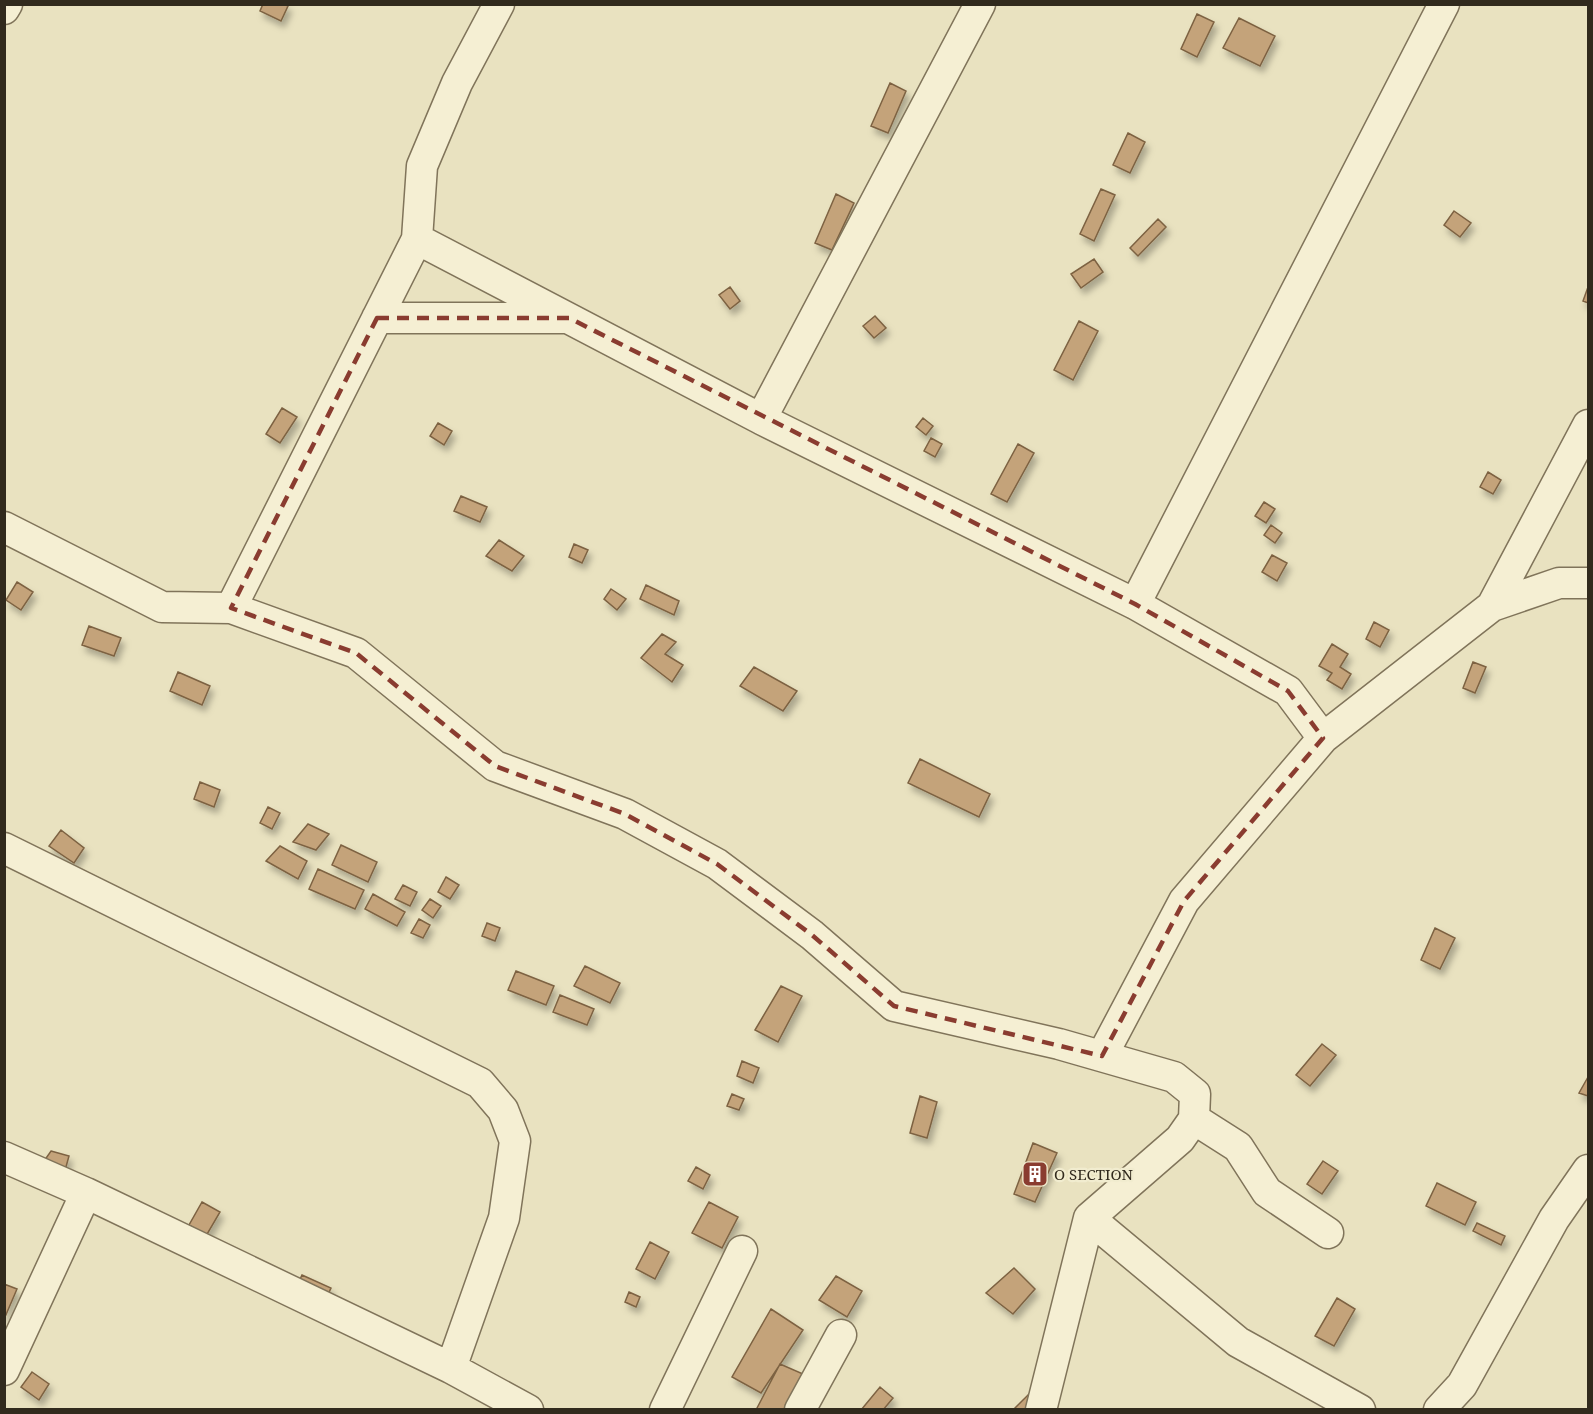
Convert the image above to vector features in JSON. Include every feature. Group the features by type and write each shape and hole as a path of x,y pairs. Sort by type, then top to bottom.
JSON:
{"street":[{"path":"4,9 7,4"},
{"path":"231,608 417,239 422,166 457,83 499,4"},
{"path":"761,419 980,4"},
{"path":"1135,604 1444,4"},
{"path":"417,239 761,419 1135,604 1288,691 1323,738"},
{"path":"377,318 569,318"},
{"path":"1492,606 1588,424"},
{"path":"4,527 162,607 231,608 356,653 495,766 625,814 717,864 812,935 894,1006 1102,1056 1174,1077 1195,1094 1194,1119 1180,1139 1089,1218 1041,1410"},
{"path":"1102,1056 1184,901 1323,738 1492,606 1559,583 1588,583"},
{"path":"4,848 480,1083 488,1092 503,1110 515,1141 504,1218 451,1368"},
{"path":"1194,1119 1238,1147 1267,1192 1328,1233"},
{"path":"4,1158 86,1193 451,1368 528,1410"},
{"path":"1439,1410 1462,1385 1554,1219 1588,1170"},
{"path":"4,1370 86,1193"},
{"path":"1089,1218 1238,1342 1359,1410"},
{"path":"665,1410 742,1251"},
{"path":"800,1410 841,1335"}],"highlighted area":[{"path":"377,318 569,318 1135,604 1288,691 1323,738 1184,901 1102,1056 894,1006 812,935 717,864 625,814 495,766 356,653 231,608"}],"building":[{"path":"263,4 288,6 281,21 260,11"},
{"path":"1197,14 1214,22 1197,57 1181,49"},
{"path":"1239,18 1275,36 1260,66 1223,48"},
{"path":"890,83 906,91 888,133 871,126"},
{"path":"1128,133 1145,142 1130,173 1113,165"},
{"path":"1101,189 1115,195 1094,241 1080,234"},
{"path":"836,194 854,203 832,250 815,243"},
{"path":"1454,211 1471,223 1460,237 1444,225"},
{"path":"1158,219 1166,227 1138,256 1130,248"},
{"path":"1094,259 1103,272 1081,288 1071,274"},
{"path":"730,287 740,301 730,309 719,295"},
{"path":"1588,287 1588,303 1583,301"},
{"path":"875,316 886,328 874,338 863,326"},
{"path":"1079,321 1098,331 1073,380 1054,370"},
{"path":"282,408 297,417 280,443 266,434"},
{"path":"923,418 933,426 926,435 916,427"},
{"path":"438,423 452,431 444,445 430,436"},
{"path":"931,438 942,444 935,457 924,451"},
{"path":"1018,444 1034,453 1007,502 991,494"},
{"path":"1488,472 1501,480 1493,494 1480,487"},
{"path":"461,496 487,507 480,522 454,511"},
{"path":"1264,502 1275,509 1266,523 1255,516"},
{"path":"1271,525 1282,533 1275,543 1264,535"},
{"path":"499,540 524,556 512,571 486,556"},
{"path":"574,544 588,550 582,563 569,557"},
{"path":"1272,555 1287,563 1277,581 1262,572"},
{"path":"17,582 33,592 21,610 6,600"},
{"path":"646,585 679,601 674,615 640,599"},
{"path":"611,589 626,599 617,610 604,599"},
{"path":"1374,622 1389,630 1380,647 1366,639"},
{"path":"89,626 121,638 114,656 82,645"},
{"path":"662,634 676,642 665,654 683,665 672,682 641,658"},
{"path":"1332,644 1348,654 1340,667 1351,674 1342,689 1327,680 1332,673 1319,666"},
{"path":"1473,662 1486,667 1475,693 1463,688"},
{"path":"754,667 797,691 783,711 740,686"},
{"path":"178,672 210,686 202,705 170,691"},
{"path":"920,759 990,794 979,817 908,783"},
{"path":"200,782 220,790 214,807 194,799"},
{"path":"268,807 280,813 272,829 260,823"},
{"path":"308,824 329,834 316,850 293,842"},
{"path":"61,830 84,848 74,863 49,846"},
{"path":"341,845 377,862 368,882 332,865"},
{"path":"280,846 307,861 298,879 266,861"},
{"path":"318,869 364,890 355,909 309,889"},
{"path":"446,877 459,885 450,899 438,892"},
{"path":"403,885 417,892 410,906 395,899"},
{"path":"373,894 405,912 397,926 365,909"},
{"path":"430,899 441,906 433,918 422,910"},
{"path":"419,919 430,925 423,938 411,933"},
{"path":"487,923 500,928 495,941 482,936"},
{"path":"1435,928 1455,938 1440,969 1421,960"},
{"path":"585,966 620,983 610,1003 574,986"},
{"path":"516,971 554,986 546,1005 508,990"},
{"path":"781,986 802,996 778,1042 755,1030"},
{"path":"560,995 594,1009 587,1025 553,1012"},
{"path":"1322,1044 1336,1055 1310,1086 1296,1075"},
{"path":"742,1061 759,1068 753,1083 737,1076"},
{"path":"1588,1077 1588,1096 1579,1093"},
{"path":"732,1094 744,1099 739,1110 727,1106"},
{"path":"920,1096 937,1102 927,1138 910,1133"},
{"name":"O SECTION","path":"1033,1143 1057,1153 1035,1202 1014,1194"},
{"path":"51,1151 69,1156 64,1174 44,1161"},
{"path":"1323,1161 1338,1171 1322,1194 1307,1184"},
{"path":"696,1167 710,1175 703,1189 688,1181"},
{"path":"1437,1183 1476,1202 1465,1225 1426,1206"},
{"path":"202,1202 220,1212 206,1236 189,1225"},
{"path":"709,1202 738,1217 722,1248 692,1233"},
{"path":"1477,1223 1505,1236 1501,1245 1473,1231"},
{"path":"650,1242 669,1252 655,1279 636,1269"},
{"path":"1014,1268 1035,1289 1013,1314 986,1293"},
{"path":"302,1275 331,1288 324,1303 295,1290"},
{"path":"836,1276 862,1291 847,1317 819,1300"},
{"path":"4,1284 17,1289 5,1317 4,1317"},
{"path":"629,1292 640,1297 636,1307 625,1302"},
{"path":"1337,1298 1355,1309 1334,1346 1315,1336"},
{"path":"771,1309 803,1330 761,1393 732,1377"},
{"path":"780,1364 810,1377 793,1410 756,1410"},
{"path":"32,1372 49,1384 39,1400 21,1387"},
{"path":"880,1387 893,1398 883,1410 861,1410"},
{"path":"1029,1394 1038,1404 1031,1410 1013,1410"}],"place":[{"name":"O SECTION","path":"1035,1174"}]}
